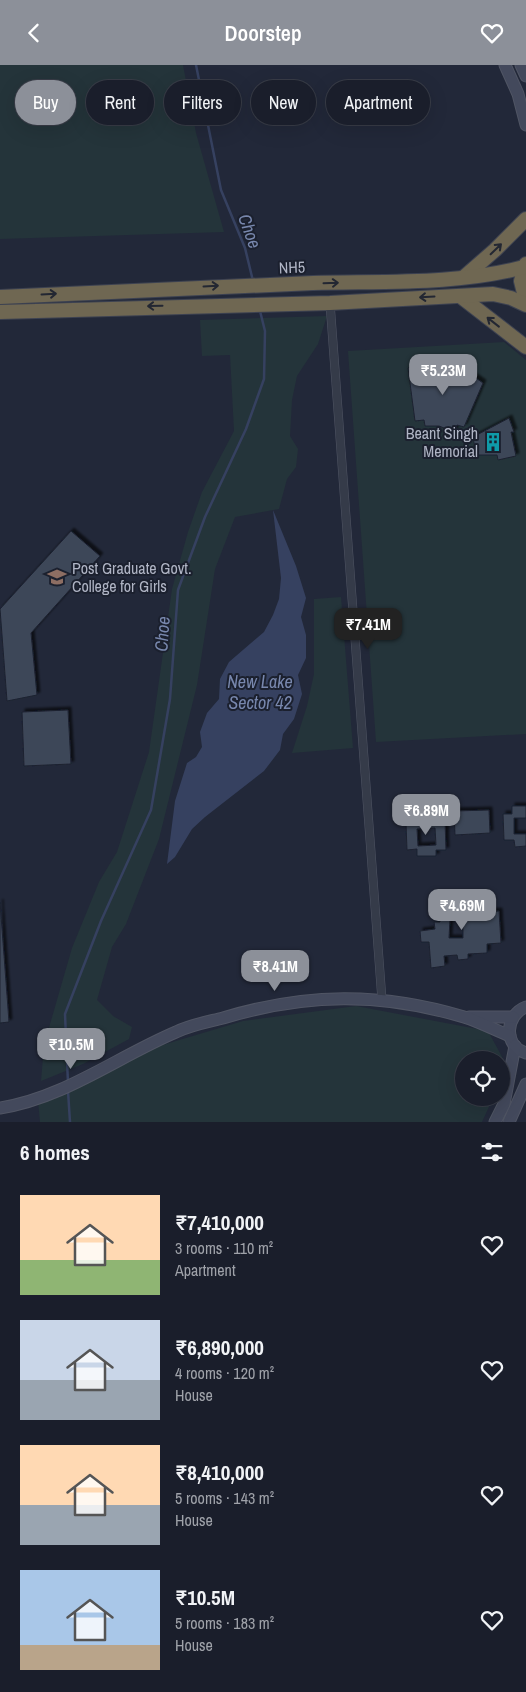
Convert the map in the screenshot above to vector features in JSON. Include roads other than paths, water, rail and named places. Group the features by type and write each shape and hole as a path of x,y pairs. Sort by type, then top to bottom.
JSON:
{"highway":[{"path":"464,277 526,219"},
{"name":"NH5","path":"0,297 232,285 464,277 494,275 525,266"},
{"name":"NH5","path":"525,266 521,281 526,303"},
{"name":"NH5","path":"0,312 125,307 330,303 494,294 526,303"},
{"path":"460,296 526,347"}],"street":[{"path":"505,65 518,94 526,125"},
{"path":"521,65 526,76"},
{"path":"330,303 382,1000"},
{"path":"0,1108 26,1104 54,1092 99,1072 176,1031 246,1011 307,999 382,1000 465,1017 513,1017"},
{"path":"495,1122 504,1104 512,1041 509,1026 513,1017 526,1007"},
{"path":"465,1017 512,1041 526,1053"},
{"path":"509,1122 526,1085"}],"water":[{"name":"New Lake Sector 42","path":"273,510 296,566 306,598 301,617 306,635 306,658 298,675 302,694 294,719 283,734 280,750 264,771 192,829 175,857 167,864 175,801 187,763 196,757 202,747 200,732 207,713 219,699 220,679 229,662 264,632 279,599 281,578"}],"waterway":[{"name":"Choe","path":"196,65 221,190 245,248 253,281"},
{"name":"Choe","path":"68,1083 65,1014 101,921 151,810 170,699 178,590 205,517 246,429 264,379 265,331 260,311"},
{"name":"Choe","path":"68,1091 70,1122"}],"place":[{"name":"Beant Singh Memorial","path":"493,442"},
{"name":"Post Graduate Govt. College for Girls","path":"57,577"}]}
